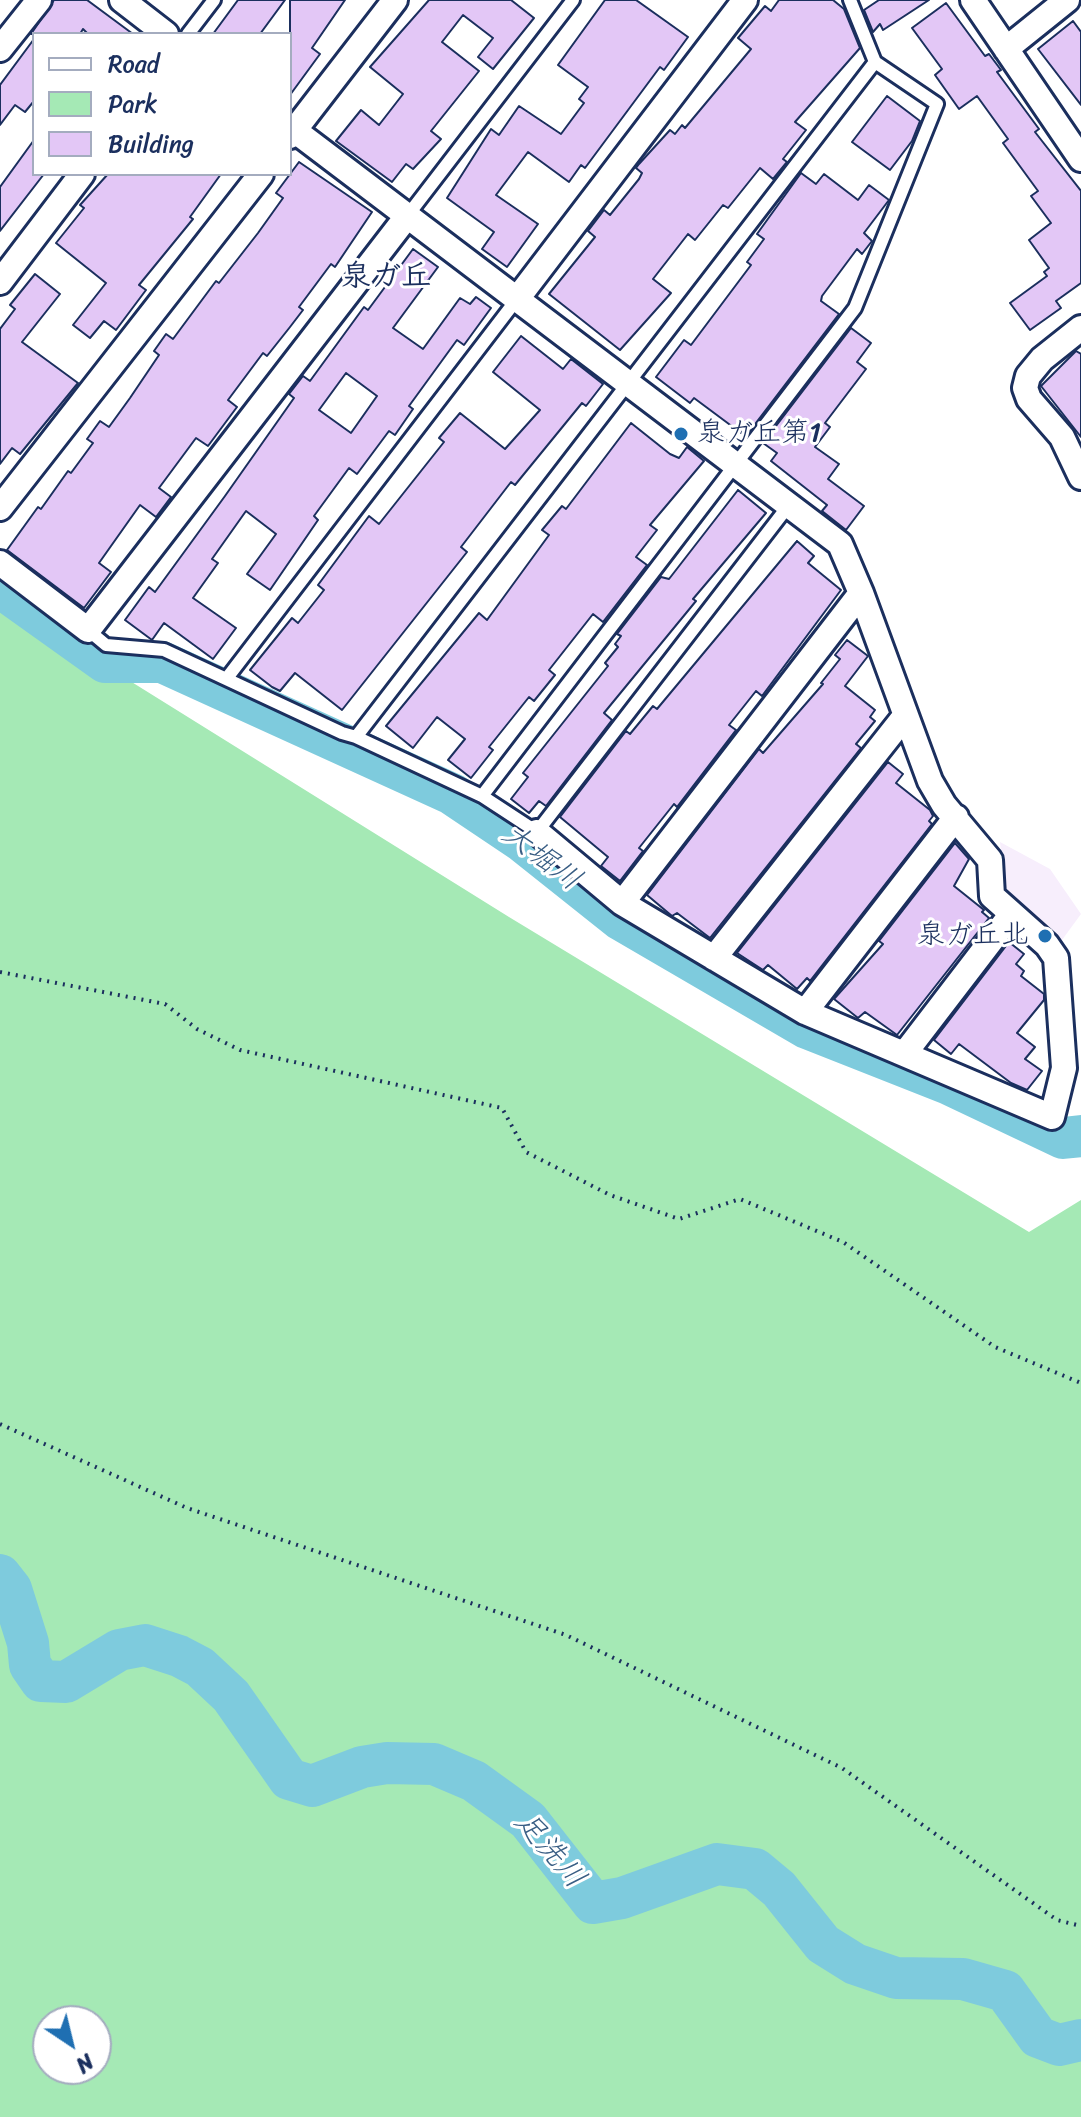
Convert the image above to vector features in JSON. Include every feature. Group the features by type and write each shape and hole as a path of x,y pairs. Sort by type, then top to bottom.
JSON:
{"street":[{"path":"0,49 39,0"},
{"path":"122,0 163,32"},
{"path":"395,0 292,131 408,215 840,544 930,781 990,860 992,896 1010,916 1047,945 1056,958 1064,1068 1052,1117 805,1012 622,903 537,832"},
{"path":"517,299 745,0"},
{"path":"973,0 1011,45 1081,159"},
{"path":"1011,45 1045,0"},
{"path":"1011,45 1067,0"},
{"path":"0,282 80,176"},
{"path":"0,508 259,176"},
{"path":"0,563 88,630 408,215"},
{"path":"1081,328 1042,359 1028,376 1025,388 1029,399 1062,437 1081,477"},
{"path":"622,903 861,593"},
{"path":"714,958 905,716"},
{"path":"805,1012 956,817"},
{"path":"905,1053 1010,916"}],"lane":[{"path":"190,32 214,0"},
{"path":"408,215 573,0"},
{"path":"482,796 855,308 937,104 875,62 850,0"},
{"path":"356,737 875,62"},
{"path":"227,678 517,299"},
{"path":"88,630 106,645 164,650 227,678 482,796 537,832 789,505"}],"path":[{"path":"0,972 165,1004 197,1029 240,1050 502,1108 526,1152 610,1195 679,1219 740,1199 843,1242 995,1347 1081,1383"},
{"path":"0,1424 187,1508 566,1635 842,1768 1057,1920 1081,1926"}],"shaded area":[{"path":"1000,842 1050,869 1081,914 1062,940 1024,912 1005,889"}],"green space":[{"path":"0,600 509,917 1029,1232 1081,1200 1081,2117 0,2117"}],"building":[{"path":"54,0 87,0 130,32 86,32 83,29 81,32 32,32"},
{"path":"238,0 285,0 261,32 214,32"},
{"path":"290,0 345,0 312,48 320,54 292,92"},
{"path":"429,0 511,0 534,18 493,69 478,57 493,38 463,15 442,42 479,71 431,131 441,139 413,169 406,164 392,182 336,141 361,110 379,125 403,94 370,67"},
{"path":"605,0 636,0 688,37 664,70 660,67 585,168 581,165 569,182 528,152 496,195 538,224 507,267 482,249 494,232 447,198 491,129 499,135 519,106 561,134 584,103 579,99 588,87 558,65"},
{"path":"779,0 833,0 844,9 860,48 795,122 806,130 783,159 787,162 773,179 760,168 728,208 723,205 695,240 688,234 653,279 671,293 620,350 549,294 595,237 588,231 604,210 610,215 639,179 642,173 636,168 639,164 670,130 675,134 682,125 685,128 751,49 738,38 765,6 771,11"},
{"path":"879,0 929,0 883,30 880,24 873,32 864,10"},
{"path":"946,3 985,56 989,54 1001,70 997,72 1039,129 1035,132 1081,191 1081,283 1056,301 1061,308 1030,330 1010,303 1047,276 1044,272 1049,268 1029,240 1051,223 1031,196 1038,191 1003,143 1008,139 977,96 959,109 935,75 942,69 912,28"},
{"path":"1073,21 1081,32 1081,105 1038,49"},
{"path":"32,42 32,103 25,112 15,105 0,125 0,85"},
{"path":"887,96 920,121 912,141 890,170 852,142"},
{"path":"32,143 32,176 42,176 0,231 0,187"},
{"path":"299,162 372,212 335,267 331,264 299,307 303,310 290,327 267,356 263,353 228,400 237,407 208,446 196,438 159,488 171,497 156,517 140,505 99,563 111,572 84,608 7,550 38,507 41,509 93,443 87,439 100,421 109,427 159,355 154,351 166,334 173,339 216,281 219,283 258,233 283,198 276,193 289,176 292,176"},
{"path":"801,173 816,184 824,174 858,200 869,185 889,200 864,233 872,241 862,254 857,249 822,296 821,301 839,314 749,432 744,428 741,433 694,398 690,403 656,377 684,340 691,345 751,265 747,262 764,239 757,234"},
{"path":"106,176 220,176 190,217 193,219 139,285 146,290 116,330 104,321 90,338 73,325 106,283 56,243 84,208 80,205"},
{"path":"413,249 438,267 393,328 423,349 460,298 470,304 476,297 491,308 464,345 457,340 409,406 413,409 395,435 389,431 357,474 349,468 314,516 318,520 270,590 247,574 276,534 246,511 212,559 218,563 193,598 236,628 213,659 164,623 152,640 125,620 149,587 155,592 294,398 289,394 303,376 310,381 364,307 368,310","holes":["346,373 377,396 351,433 319,410"]},
{"path":"35,274 60,294 22,342 78,383 20,454 12,448 0,464 0,329 15,309 10,305"},
{"path":"851,328 871,343 857,362 866,369 825,423 830,427 815,447 839,464 828,479 864,506 846,530 822,511 827,505 771,461 777,453 763,443"},
{"path":"521,336 563,369 571,359 603,384 586,406 582,403 515,485 511,482 461,547 467,552 342,710 295,673 280,691 272,687 250,670 292,618 298,623 324,590 318,585 369,516 379,524 444,442 439,438 460,413 505,449 540,410 493,372"},
{"path":"1076,351 1081,354 1081,437 1041,386"},
{"path":"631,423 670,454 679,458 687,447 704,461 650,525 657,530 636,557 647,565 603,622 593,614 549,670 555,675 534,701 529,697 489,747 493,750 471,778 448,760 465,739 437,717 413,748 386,726 479,613 487,620 549,535 542,530 562,506 566,509"},
{"path":"738,490 766,513 693,599 696,601 604,713 612,720 546,806 539,801 529,813 511,799 528,777 523,773 608,666 605,663 618,647 615,644 621,636 617,634 661,577 669,579"},
{"path":"797,541 814,556 808,563 841,590 762,696 756,691 729,725 736,730 677,807 674,804 639,848 643,851 620,881 601,866 608,857 560,817 626,731 630,734 653,706 657,709"},
{"path":"847,640 868,656 845,686 875,710 870,717 875,721 856,744 861,748 710,938 677,913 672,916 647,895 759,749 763,753 823,684 840,659 835,655"},
{"path":"888,762 903,774 896,783 930,810 933,816 929,821 932,824 810,981 807,978 797,989 768,965 763,970 737,953"},
{"path":"955,843 969,859 954,886 984,910 982,912 989,918 897,1035 865,1012 858,1018 834,999 883,944 879,941"},
{"path":"1009,942 1024,954 1016,964 1024,971 1021,976 1044,994 1044,1000 1017,1033 1035,1047 1025,1059 1042,1071 1027,1090 1011,1083 959,1044 951,1054 934,1040"}],"waterway":[{"name":"大堀川","path":"0,587 105,662 162,662 452,794 522,841 620,919 807,1028 949,1084 1063,1138 1081,1136"},
{"name":"足洗川","path":"0,1575 11,1589 28,1643 30,1665 41,1681 66,1682 119,1650 145,1645 179,1656 200,1667 231,1696 289,1779 312,1786 362,1767 387,1763 434,1764 474,1781 528,1820 593,1903 622,1898 717,1864 755,1869 779,1889 823,1944 855,1964 896,1978 963,1979 1005,1991 1038,2037 1059,2045 1081,2040"}],"place":[{"name":"泉ガ丘第1","path":"681,434"},
{"name":"泉ガ丘北","path":"1045,936"}],"district":[{"name":"泉ガ丘","path":"386,277"}]}
